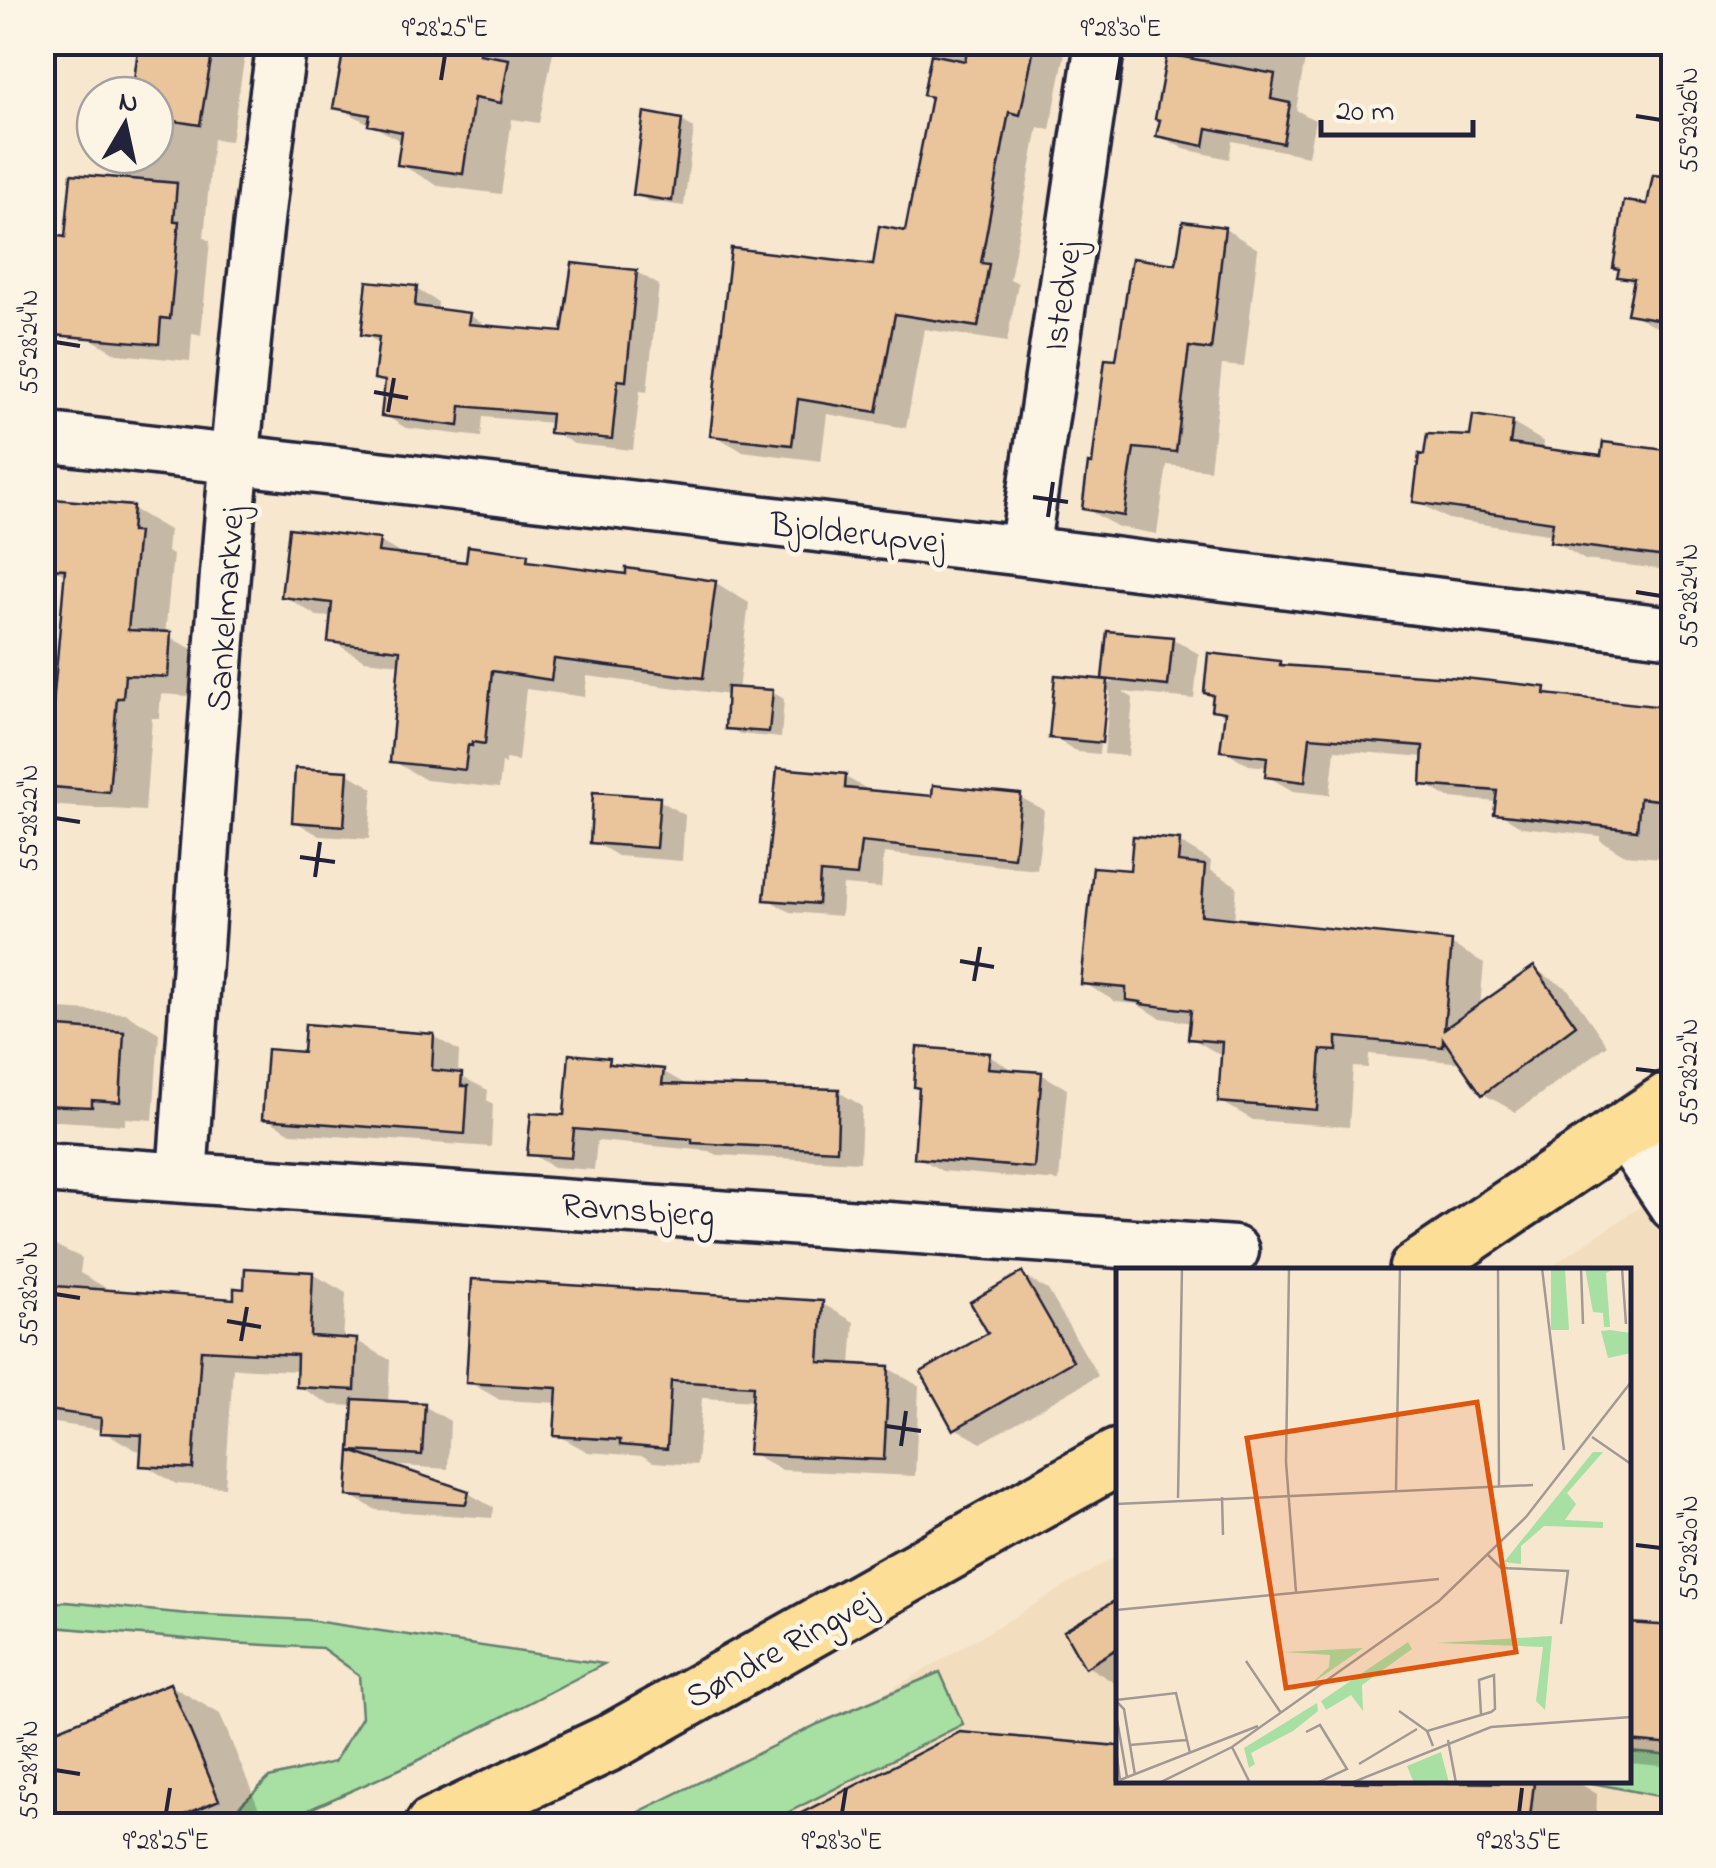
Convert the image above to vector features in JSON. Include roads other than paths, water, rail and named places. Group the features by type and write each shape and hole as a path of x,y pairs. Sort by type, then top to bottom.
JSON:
{"main road":[{"path":"1420,1268 1674,1098"},
{"name":"Søndre Ringvej","path":"432,1826 611,1742 1116,1458"}],"street":[{"name":"Sankelmarkvej","path":"182,1176 235,461 257,216 282,42"},
{"name":"Istedvej","path":"1024,550 1100,42"},
{"name":"Bjolderupvej","path":"42,437 1024,550 1674,632"},
{"path":"1625,1133 1674,1206"},
{"name":"Ravnsbjerg","path":"42,1168 1234,1250"}]}
